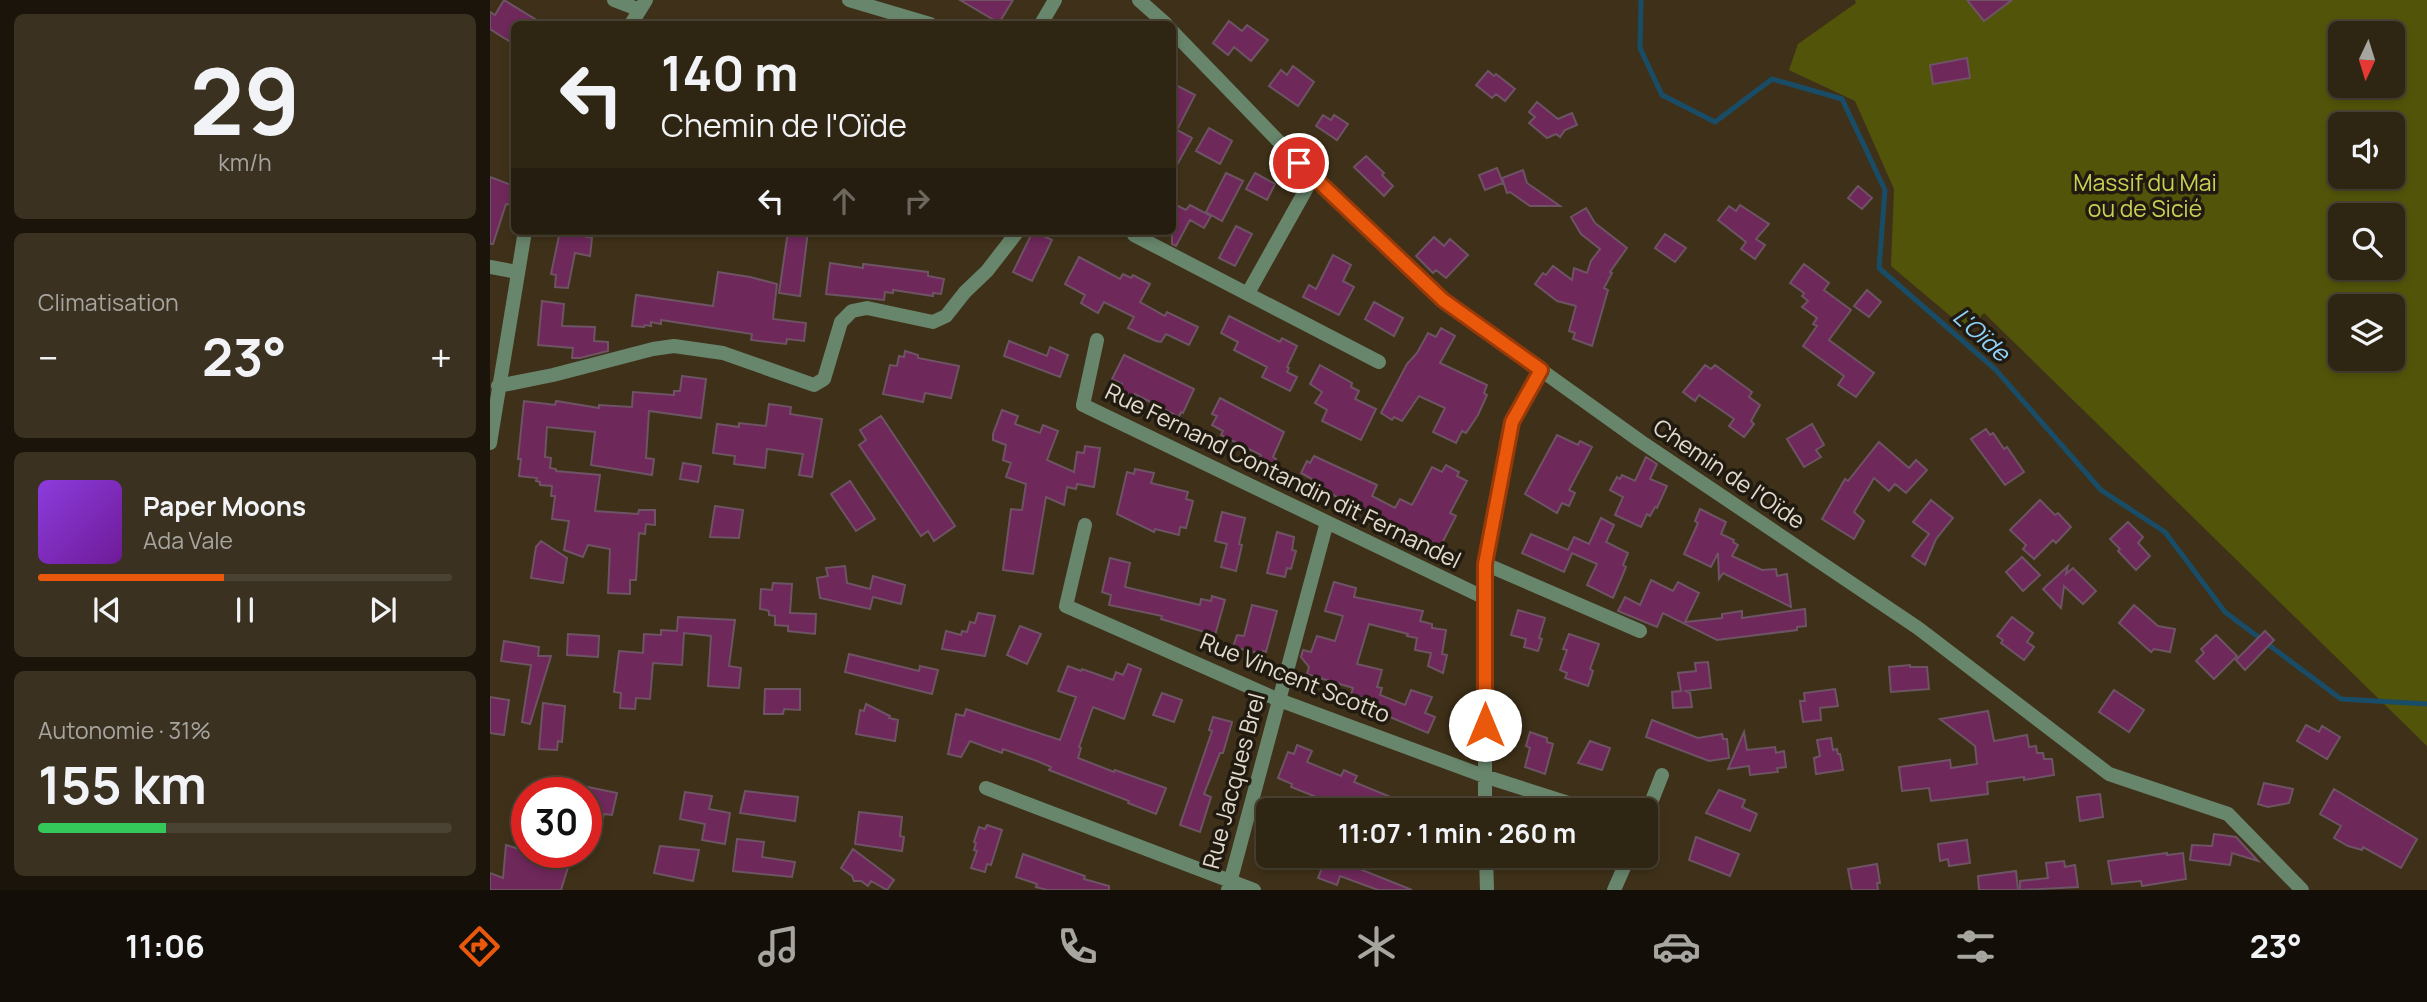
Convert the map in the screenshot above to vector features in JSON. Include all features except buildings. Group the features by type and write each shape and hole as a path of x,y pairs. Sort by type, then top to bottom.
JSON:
{"street":[{"path":"614,0 643,5 633,21"},
{"path":"849,0 920,21"},
{"path":"1043,21 1055,0"},
{"path":"1139,0 1163,21"},
{"name":"Chemin de l'Oïde","path":"1176,35 1313,177 1443,300 1640,442 1918,628 2109,774 2228,814 2302,890"},
{"path":"1248,293 1313,177"},
{"path":"490,443 524,235"},
{"path":"498,386 674,346 723,353 814,385 824,379 841,322 852,311 867,308 933,322 946,316 1015,235"},
{"path":"1134,235 1379,362"},
{"path":"490,267 516,272"},
{"name":"Rue Fernand Contandin dit Fernandel","path":"1097,341 1083,405 1485,598"},
{"path":"1485,798 1485,564 1512,422 1541,370"},
{"name":"Rue Jacques Brel","path":"1230,886 1327,522"},
{"name":"Rue Vincent Scotto","path":"1085,525 1066,606 1279,700 1485,776 1553,798"},
{"name":"Rue Fernand Contandin dit Fernandel","path":"1485,564 1640,631"},
{"path":"1653,798 1662,775"},
{"path":"986,788 1230,886 1254,890"},
{"path":"1486,868 1487,890"},
{"path":"1614,890 1624,868"}],"green space":[{"name":"Massif du Mai ou de Sicié","path":"1855,0 2427,0 2427,746 1984,313 1967,330 1891,266 1894,189 1855,101 1789,70 1798,44 1856,3"}],"waterway":[{"name":"L'Oïde","path":"1641,0 1640,48 1662,95 1715,122 1772,79 1842,99 1885,190 1879,268 1995,369 2101,490 2165,532 2225,612 2341,699 2427,704"}],"route":[{"path":"1299,163 1443,300 1541,370 1512,422 1485,564 1485,725"}]}
